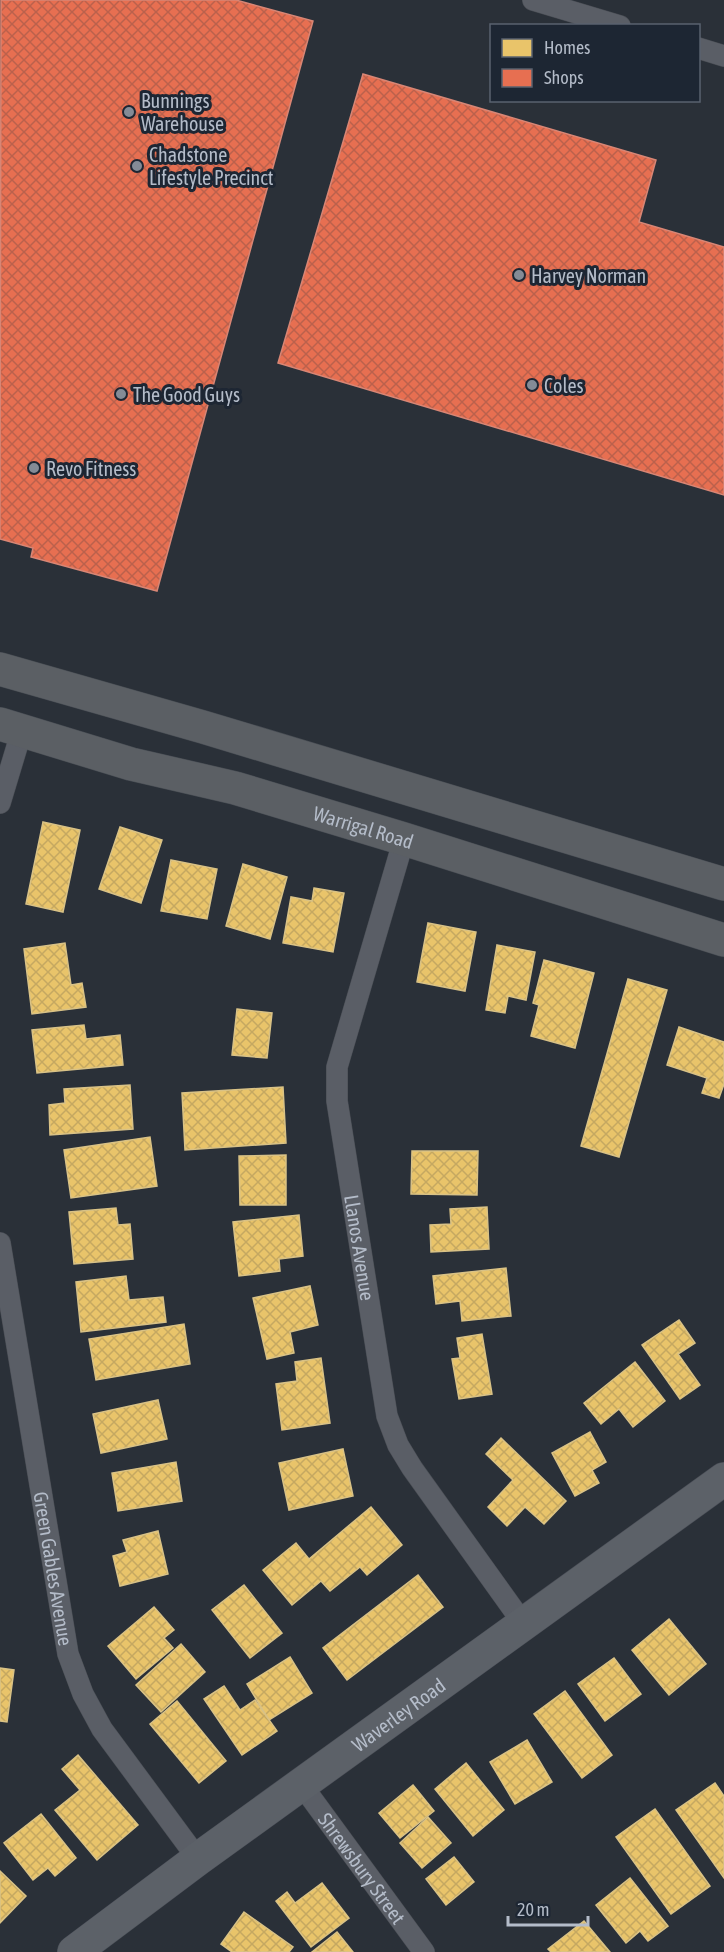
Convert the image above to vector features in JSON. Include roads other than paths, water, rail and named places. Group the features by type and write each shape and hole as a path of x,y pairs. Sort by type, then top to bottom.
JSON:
{"highway":[{"path":"0,669 724,884"},
{"name":"Warrigal Road","path":"11,727 131,764 235,788 724,940"}],"main road":[{"name":"Waverley Road","path":"74,1952 522,1623 724,1479"}],"street":[{"path":"533,0 613,24"},
{"path":"700,48 724,56"},
{"path":"0,803 11,727"},
{"name":"Llanos Avenue","path":"404,839 337,1067 337,1101 387,1416 398,1445 412,1468 522,1623"},
{"name":"Green Gables Avenue","path":"0,1243 6,1326 68,1654 83,1694 102,1729 198,1859"},
{"name":"Shrewsbury Street","path":"302,1784 424,1952"}],"place":[{"name":"Bunnings Warehouse","path":"129,112"},
{"name":"Chadstone Lifestyle Precinct","path":"137,166"},
{"name":"Harvey Norman","path":"519,275"},
{"name":"Coles","path":"532,385"},
{"name":"The Good Guys","path":"121,394"},
{"name":"Revo Fitness","path":"34,468"}]}
